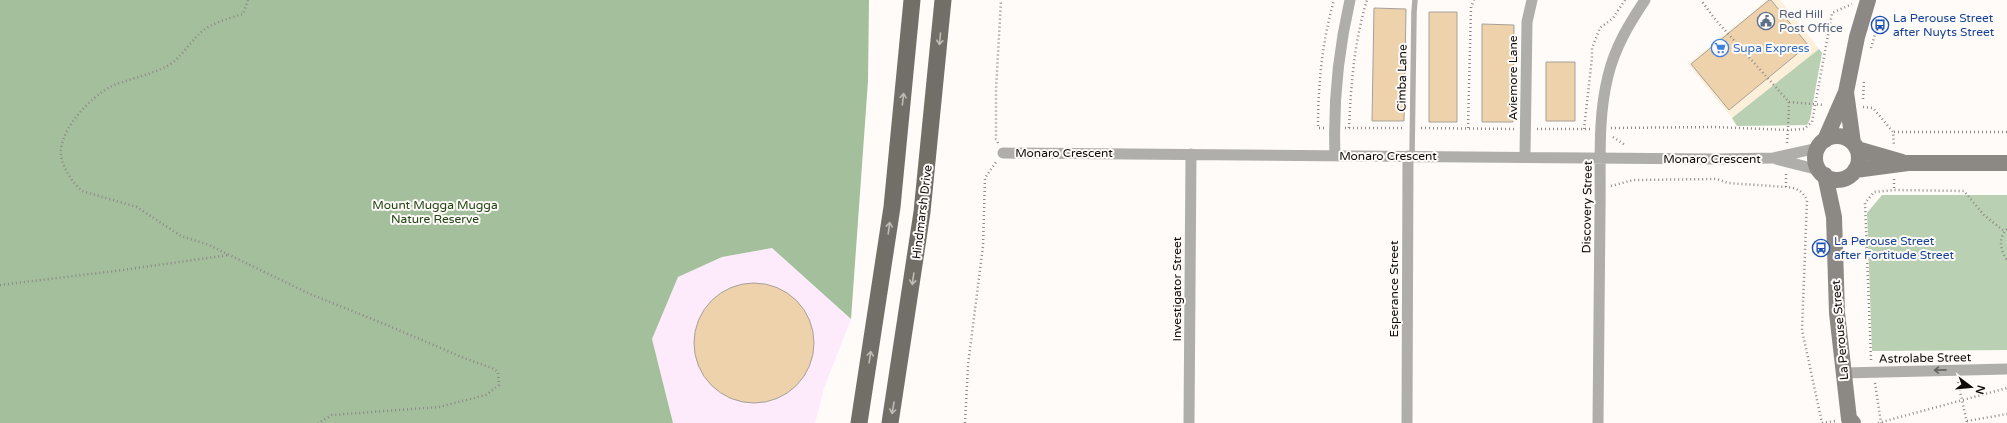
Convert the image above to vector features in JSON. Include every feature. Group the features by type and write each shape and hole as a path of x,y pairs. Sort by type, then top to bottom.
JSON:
{"main road":[{"path":"859,423 892,206 912,0"},
{"name":"Hindmarsh Drive","path":"890,423 922,212 943,0"}],"street":[{"path":"1335,155 1335,90 1339,58 1350,0"},
{"name":"Aviemore Lane","path":"1525,156 1526,22 1532,0"},
{"name":"Discovery Street","path":"1598,423 1600,187 1601,159 1606,128 1603,100 1613,59 1623,35 1645,0"},
{"path":"1860,2 1857,38 1846,92 1815,158 1822,173 1834,179 1851,174 1908,163 2007,164"},
{"path":"1846,92 1855,146 1859,160 1851,174"},
{"path":"1822,144 1840,136 1855,146 1908,163"},
{"name":"Monaro Crescent","path":"1003,153 1525,156 1601,159 1787,158 1822,144"},
{"name":"Investigator Street","path":"1189,423 1190,154"},
{"name":"Esperance Street","path":"1407,423 1410,156"},
{"name":"Monaro Crescent","path":"1787,158 1822,173"},
{"name":"La Perouse Street","path":"1822,173 1834,216 1837,313 1850,422"},
{"name":"La Perouse Street","path":"1834,216 1851,174"},
{"name":"Astrolabe Street","path":"1844,373 2007,369"}],"lane":[{"name":"Cimba Lane","path":"1410,156 1415,0"}],"path":[{"path":"248,0 243,14 205,29 171,64 156,72 112,87 89,102 70,127 63,143 61,159 76,186 82,191 137,207 181,236 209,245 310,294 341,304 369,319 382,322 464,358 492,368 498,372 499,385 486,395 438,407 332,415 318,423"},
{"path":"965,423 968,365 983,246 985,178 1003,153 996,139 996,90 1001,0"},
{"path":"1334,0 1324,45 1318,89 1318,128 1584,129 1714,127 1788,130 1804,129 1812,122 1832,13 1860,2"},
{"path":"1349,128 1352,71 1362,18 1368,0"},
{"path":"1468,128 1471,7 1474,0"},
{"path":"1584,129 1592,48 1600,28 1613,18 1625,0"},
{"path":"1700,0 1714,18 1789,102 1786,187"},
{"path":"1870,53 1878,23"},
{"path":"1862,107 1865,76"},
{"path":"1873,108 1894,132 2007,132"},
{"path":"1606,128 1611,120"},
{"path":"1606,128 1613,138 1626,146 1625,159"},
{"path":"1600,187 1612,186 1633,180 1718,179 1728,183 1795,188 1803,193 1807,200 1802,330 1822,423"},
{"path":"1871,360 1865,203 1874,192 1894,190 1964,191 1984,215 2006,231 2001,246 2002,253 2007,260"},
{"path":"0,284 114,272 229,255"},
{"path":"1957,378 1967,422 2007,414"},
{"path":"1874,379 1880,423 2007,388"}],"shaded area":[{"path":"1767,0 1780,0 1819,49 1732,118 1688,64"},
{"path":"772,248 851,319 824,388 815,423 673,423 652,339 678,277 722,257"}],"green space":[{"name":"Mount Mugga Mugga Nature Reserve","path":"0,0 869,0 868,81 851,319 772,248 722,257 678,277 652,339 673,423 0,423"},
{"path":"1819,49 1822,53 1810,119 1807,125 1737,126 1732,118"},
{"path":"1882,195 2007,195 2007,350 1872,351 1867,213"}],"building":[{"path":"1769,0 1771,0 1808,45 1729,110 1691,64"},
{"path":"1374,8 1406,9 1404,121 1372,121"},
{"path":"1429,12 1457,12 1457,122 1429,122"},
{"path":"1482,24 1514,25 1513,122 1482,122"},
{"path":"1546,62 1575,62 1575,121 1546,121"},
{"path":"754,283 777,288 787,293 796,301 804,310 809,320 814,343 809,366 804,376 796,385 787,393 777,398 754,403 731,398 721,393 712,385 704,376 699,366 694,343 699,320 704,310 712,301 721,293 731,288"}],"place":[{"name":"Red Hill Post Office","path":"1766,21"},
{"name":"La Perouse Street after Nuyts Street","path":"1880,25"},
{"name":"Supa Express","path":"1720,48"},
{"name":"La Perouse Street after Fortitude Street","path":"1821,248"}]}
